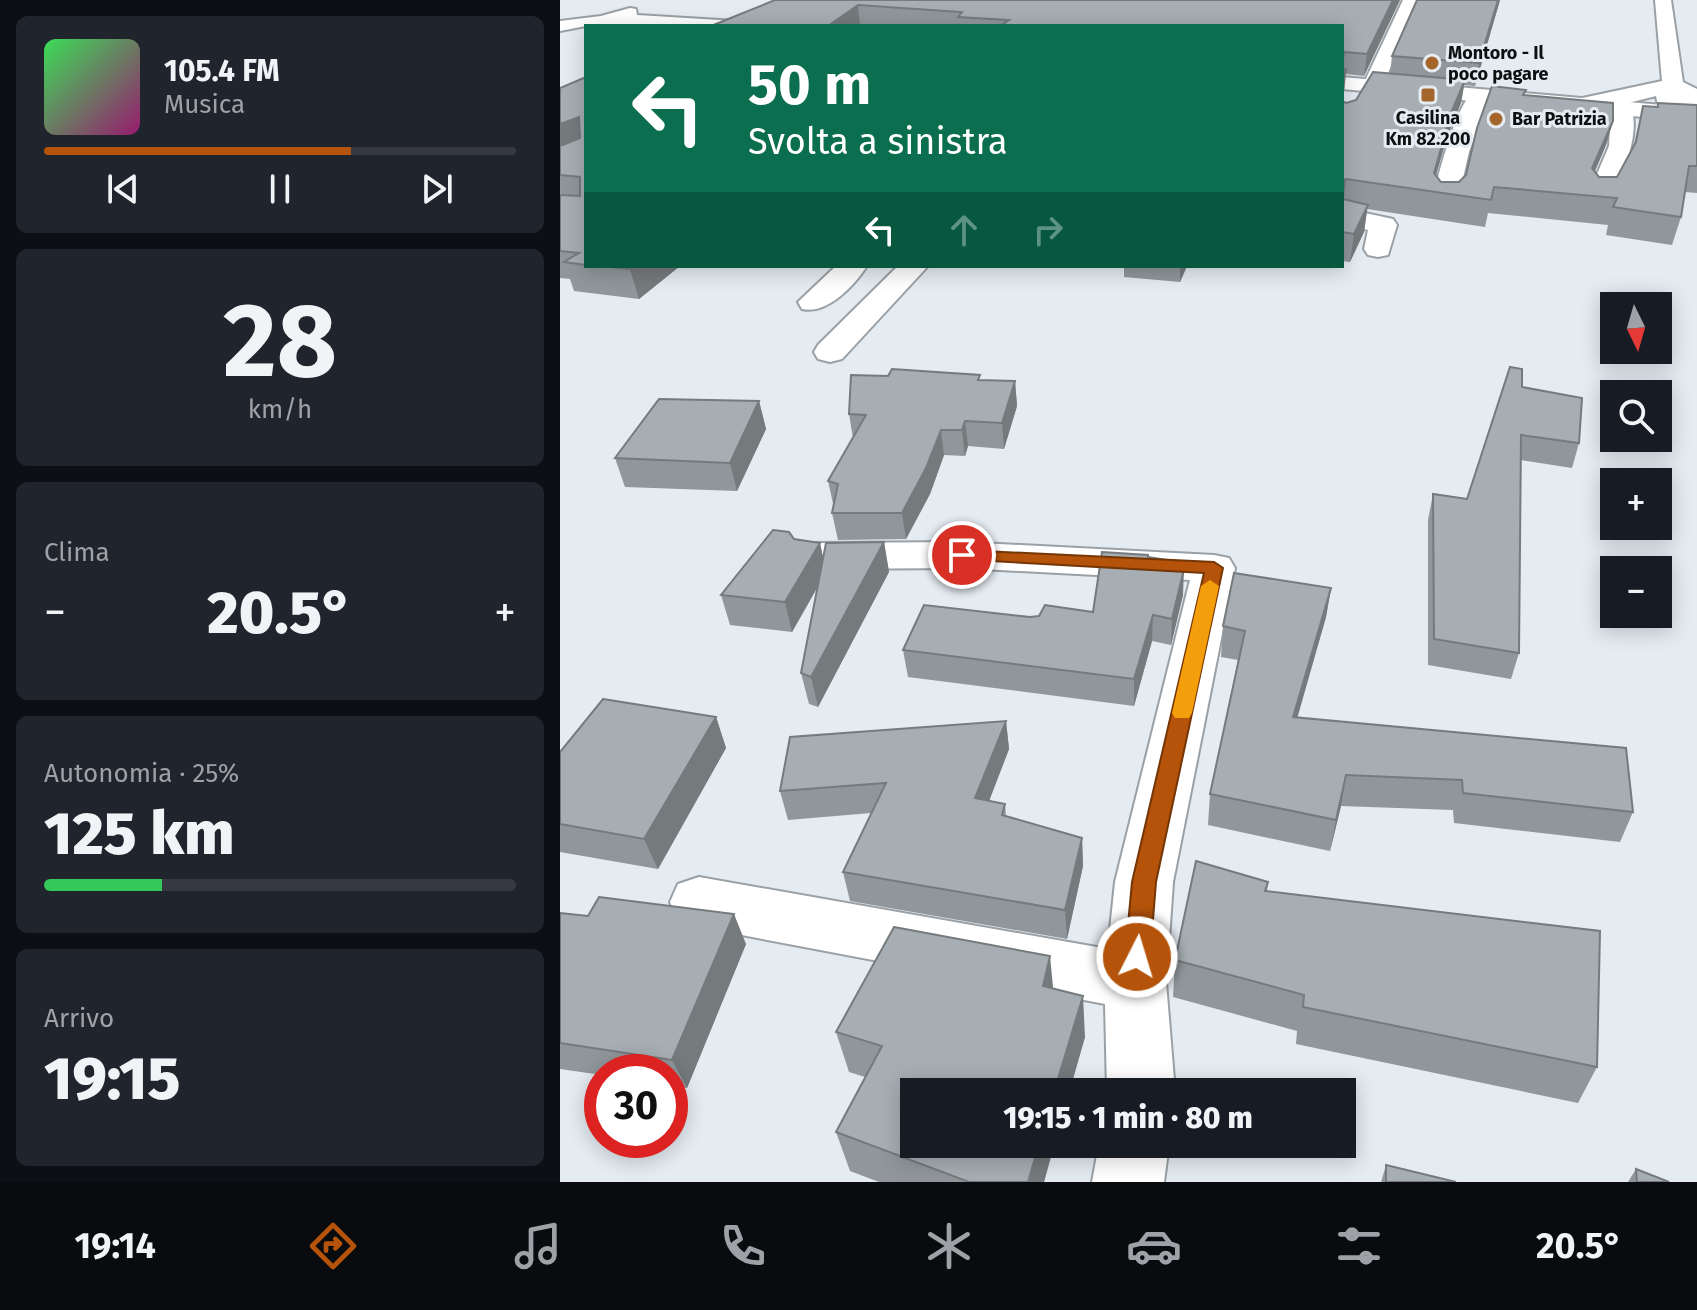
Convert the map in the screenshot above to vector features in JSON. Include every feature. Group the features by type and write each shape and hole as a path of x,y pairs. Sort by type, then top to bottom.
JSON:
{"street":[{"path":"1349,106 1359,84 1411,0"},
{"path":"1663,0 1673,85 1666,96 1667,106 1692,109"},
{"path":"602,21 645,4 686,18 725,24"},
{"path":"561,26 602,21 706,24"},
{"path":"1359,84 1581,105 1692,109"},
{"path":"1581,105 1673,85"},
{"path":"1445,200 1457,152 1478,95"},
{"path":"1601,195 1621,146 1621,108"},
{"path":"1344,216 1383,225 1378,249"},
{"path":"813,302 851,268"},
{"path":"830,352 912,268"},
{"path":"817,556 1007,557 1214,568 1144,882 1135,982 1140,1078"},
{"path":"699,902 1135,982"},
{"path":"1128,1182 1132,1158"}],"building":[{"path":"775,0 1393,0 1367,54 1344,53 1344,24 1003,24 1009,20 958,17 962,12 858,5 831,24 716,24"},
{"path":"1417,0 1498,0 1479,63 1392,56"},
{"path":"1373,72 1465,80 1451,113 1434,173 1441,182 1459,182 1466,175 1477,128 1492,86 1526,90 1523,95 1613,103 1613,121 1592,168 1599,177 1617,177 1636,142 1643,106 1658,107 1658,103 1697,105 1697,166 1689,166 1681,217 1613,207 1617,198 1494,187 1491,200 1346,179 1344,102 1356,100"},
{"path":"584,78 584,265 564,262 579,253 560,251 560,195 580,196 580,177 560,175 560,146 580,138 579,117 560,124 560,88"},
{"path":"1344,199 1368,205 1354,234 1344,232"},
{"path":"1510,367 1522,369 1522,387 1582,398 1579,443 1521,435 1519,653 1434,639 1433,494 1467,499"},
{"path":"892,369 980,375 978,380 1015,381 1002,423 965,421 962,430 941,430 926,468 902,513 832,513 838,484 828,481 866,415 849,414 851,375 888,376"},
{"path":"659,399 759,401 730,463 615,458"},
{"path":"773,530 789,532 794,539 820,543 785,602 721,595"},
{"path":"884,542 811,677 801,673 826,543"},
{"path":"1102,552 1148,555 1180,562 1179,568 1184,569 1172,619 1153,615 1134,679 903,650 924,605 1030,617 1039,616 1045,605 1093,612"},
{"path":"1234,573 1331,588 1293,717 1626,748 1633,812 1463,793 1462,780 1346,775 1336,820 1210,794 1245,631 1223,626"},
{"path":"603,699 716,717 644,839 560,824 560,752"},
{"path":"1006,721 975,798 1005,804 1002,815 1082,838 1065,910 843,872 886,783 780,791 790,737"},
{"path":"1196,861 1268,882 1265,891 1600,931 1597,1067 1303,1007 1304,995 1175,960"},
{"path":"599,897 734,914 675,1054 632,1054 560,1043 560,913 588,916"},
{"path":"894,927 1050,956 1043,986 1083,996 1058,1078 900,1078 900,1156 836,1132 882,1046 836,1032"},
{"path":"905,1158 1035,1158 1028,1182 969,1182"},
{"path":"1386,1165 1456,1182 1386,1182"},
{"path":"1636,1169 1669,1182 1637,1182"}],"slow traffic":[{"path":"1182,713 1210,586"}],"place":[{"name":"Montoro - Il poco pagare","path":"1432,63"},
{"name":"Casilina Km 82.200","path":"1428,95"},
{"name":"Bar Patrizia","path":"1496,119"}],"route":[{"path":"962,555 1214,568 1144,882 1137,957"}]}
